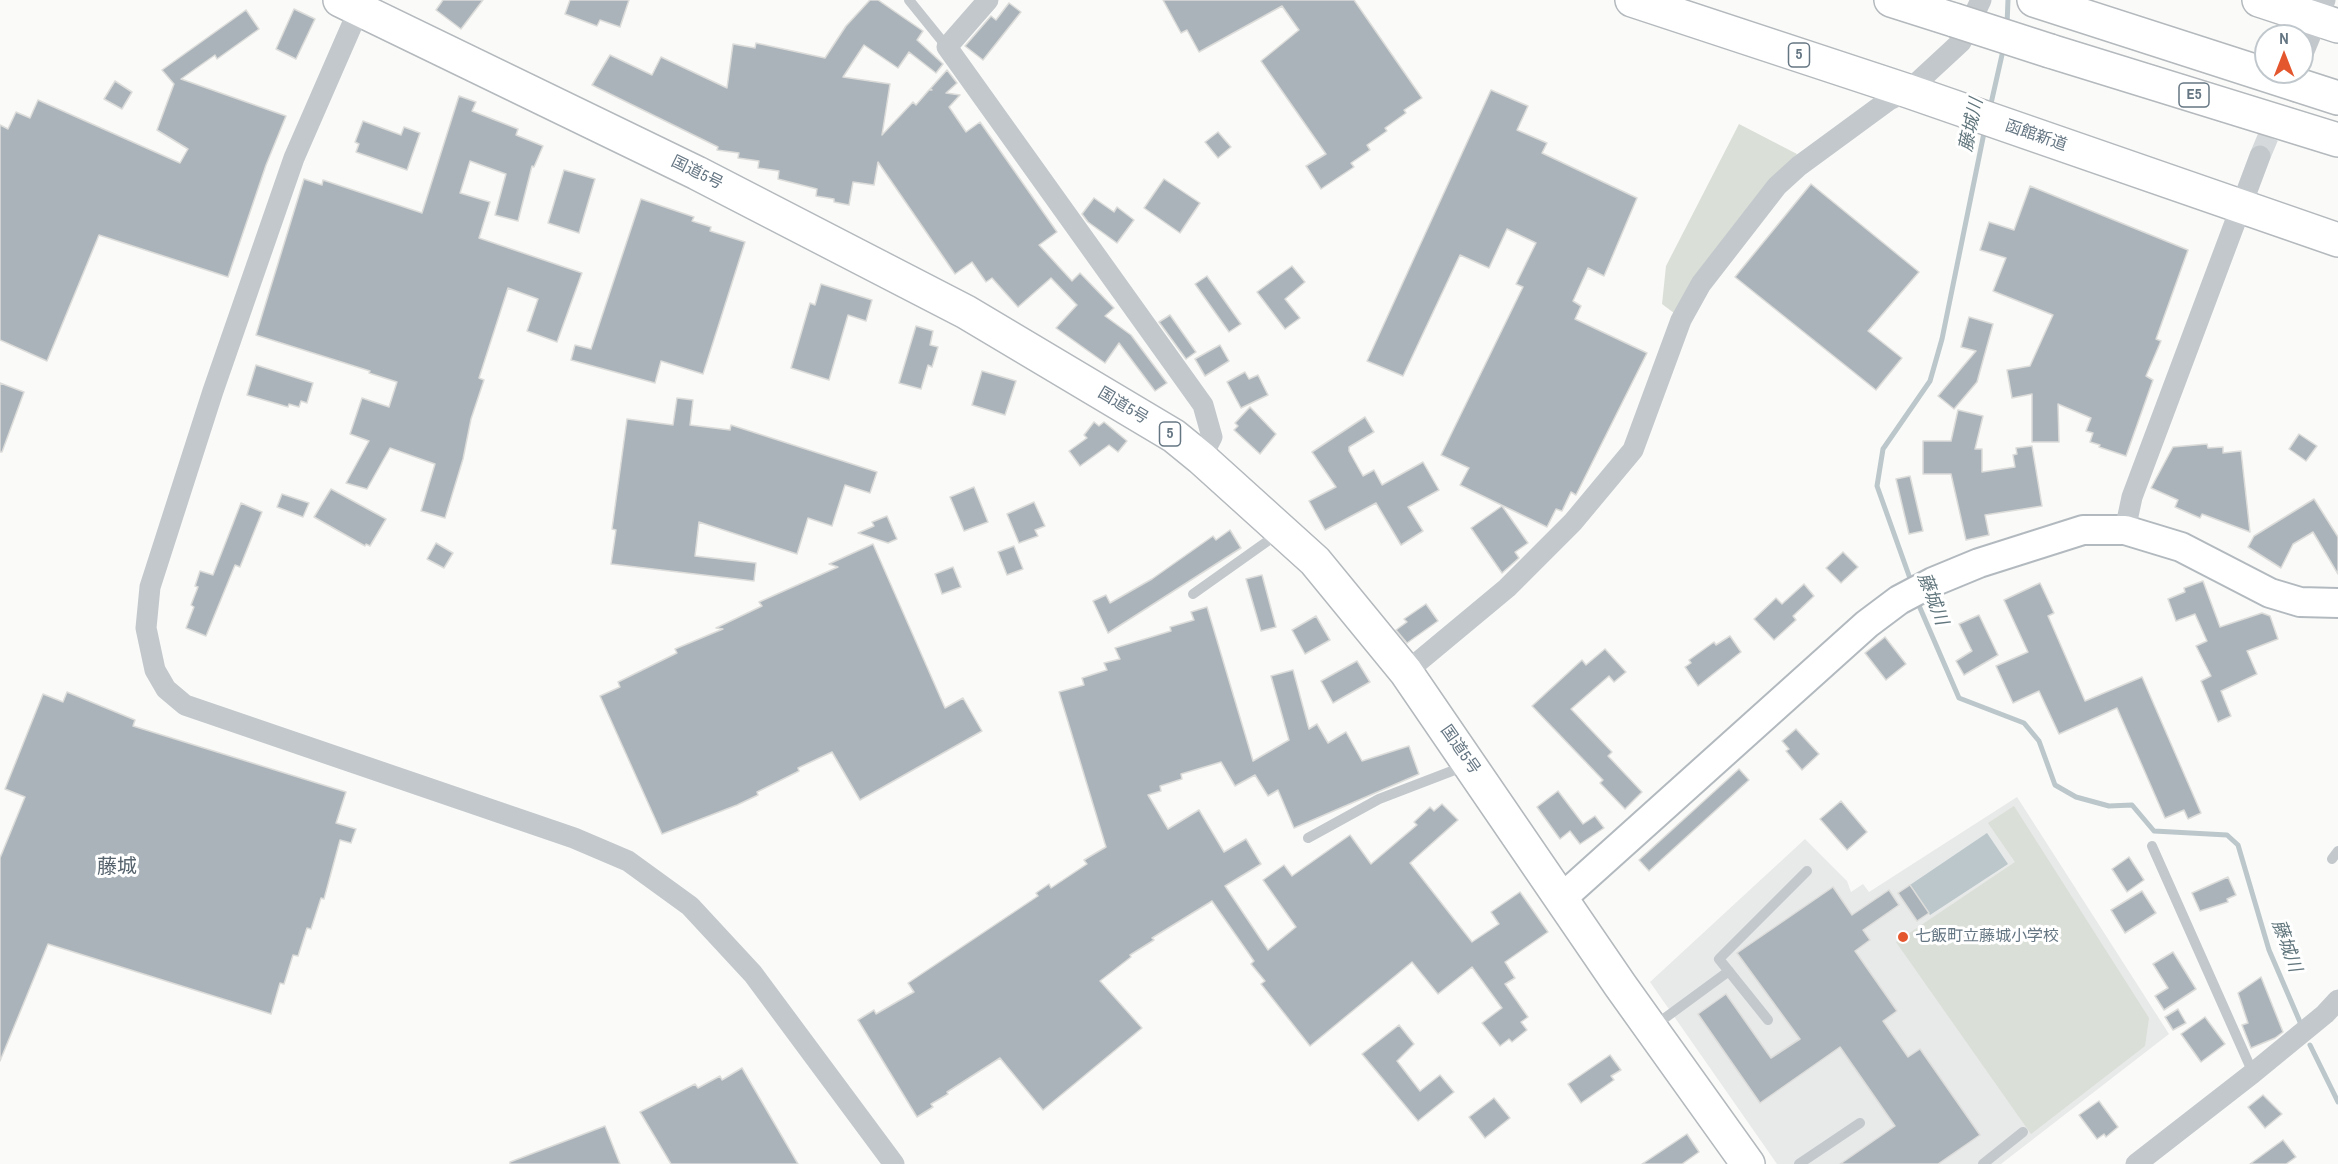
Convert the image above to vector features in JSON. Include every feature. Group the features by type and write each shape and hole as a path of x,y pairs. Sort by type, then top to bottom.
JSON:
{"highway":[{"name":"函館新道","path":"1632,0 1908,91 2338,240"},
{"name":"E5","path":"1891,0 2338,140"},
{"path":"2259,0 2326,15"},
{"name":"国道5号","path":"350,4 697,173 966,312 1173,436 1201,458 1315,561 1406,672 1651,1028 1748,1164"},
{"path":"2049,5 2338,98"}],"street":[{"path":"988,0 947,46 1203,405 1212,438 1201,458"},
{"path":"1406,672 1507,588 1573,522 1633,450 1681,320 1701,284 1778,186 1799,166 1880,107 1908,91 1961,42 1982,0"},
{"path":"350,4 213,391 150,587 146,628 155,670 166,689 185,705 574,838 628,861 655,879 690,906 753,974 894,1164"},
{"path":"2314,36 2326,15"},
{"path":"2125,530 2132,497 2260,156"},
{"path":"1562,898 1840,646 1899,600 1933,582 1979,563 2073,532 2125,530 2181,547 2270,593 2300,602 2338,603"},
{"path":"2136,1164 2253,1073 2325,1014 2338,999"}],"lane":[{"path":"909,0 947,46"},
{"path":"1193,594 1282,531"},
{"path":"1308,838 1379,800 1469,764"},
{"path":"2152,846 2253,1073"},
{"path":"1768,1020 1719,960 1808,871"},
{"path":"1651,1028 1729,971"},
{"path":"1799,1164 1860,1123"},
{"path":"1983,1164 2023,1132"}],"shaded area":[{"path":"1739,124 1797,154 1674,313 1662,304 1666,266"},
{"name":"七飯町立藤城小学校","path":"2017,797 2169,1034 2001,1164 1777,1164 1650,982 1805,839 1847,881 1851,892 1863,884 1869,892"},
{"path":"2014,806 2149,1018 2145,1046 2031,1134 1896,942 2015,862 1988,823"},
{"path":"1987,833 2008,864 1930,915 1910,885"}],"building":[{"path":"443,0 483,0 461,29 436,10"},
{"path":"570,0 629,0 620,27 600,20 597,26 565,14"},
{"path":"870,0 878,0 923,31 917,40 943,64 936,73 909,52 898,68 864,45 843,77 890,84 882,135 913,102 916,105 929,90 932,90 930,89 947,70 957,83 946,93 960,95 949,107 966,132 980,122 1057,232 1039,245 1072,281 1080,273 1114,308 1105,316 1131,335 1167,383 1155,391 1119,343 1105,363 1056,328 1077,305 1051,278 1018,307 992,278 986,282 972,262 955,274 878,162 874,185 853,182 849,205 834,202 834,199 816,196 817,189 778,179 779,171 758,168 759,161 738,158 739,153 717,150 718,147 592,85 610,55 652,75 661,57 727,88 733,44 755,48 756,43 825,58 846,26"},
{"path":"1163,0 1354,0 1422,98 1404,110 1406,113 1385,128 1387,131 1367,145 1370,150 1351,163 1354,167 1321,189 1306,166 1326,154 1261,61 1299,30 1282,6 1199,52 1187,30 1181,33"},
{"path":"1009,3 1021,12 983,60 965,46 991,16 996,20"},
{"path":"294,9 315,19 296,59 276,49"},
{"path":"246,10 259,29 217,59 215,55 181,79 286,116 266,165 228,277 99,235 47,361 0,340 0,125 8,129 16,112 30,118 38,100 180,163 188,149 157,130 174,84 162,70"},
{"path":"115,81 132,92 122,109 104,99"},
{"path":"1491,90 1528,106 1517,130 1547,143 1542,153 1637,198 1604,276 1588,268 1573,301 1581,306 1575,319 1647,353 1576,495 1571,492 1562,511 1556,509 1547,527 1460,485 1469,468 1441,455 1523,287 1516,284 1536,243 1507,229 1489,268 1460,255 1403,376 1367,361"},
{"path":"459,96 476,102 472,111 518,129 516,135 543,146 534,167 532,166 518,221 495,215 506,174 470,161 460,193 490,202 479,238 582,273 557,342 527,331 538,299 508,288 479,378 484,380 471,419 463,459 445,518 421,511 435,464 390,448 367,489 346,483 369,441 350,434 362,398 389,407 397,382 369,373 370,371 256,335 304,179 322,185 323,180 422,213"},
{"path":"363,121 401,135 404,127 420,133 407,170 356,152 359,144 355,142"},
{"path":"1218,132 1231,147 1218,158 1205,142"},
{"path":"564,170 595,179 579,233 548,223"},
{"path":"1164,179 1200,203 1180,233 1144,208"},
{"path":"1811,184 1919,272 1868,331 1902,358 1876,390 1735,277"},
{"path":"2030,186 2188,250 2156,339 2161,341 2146,376 2153,380 2126,456 2090,442 2093,433 2086,431 2091,418 2058,404 2059,442 2032,442 2032,394 2012,398 2007,370 2030,366 2053,315 1993,291 2006,258 1980,250 1989,222 2014,230"},
{"path":"1094,198 1114,212 1117,207 1134,220 1117,243 1088,222 1082,214"},
{"path":"641,199 694,217 692,221 711,227 710,231 745,242 703,374 661,361 655,383 571,360 575,345 591,349"},
{"path":"1292,266 1305,282 1285,299 1300,318 1285,329 1257,292"},
{"path":"1207,276 1241,324 1229,332 1195,284"},
{"path":"821,284 872,300 866,321 848,315 829,380 791,368 810,303 815,305"},
{"path":"1170,315 1196,352 1186,359 1159,322"},
{"path":"1969,317 1993,324 1977,382 1954,409 1938,396 1976,351 1961,347"},
{"path":"916,326 933,331 930,345 938,347 932,367 928,365 921,389 899,383"},
{"path":"1220,345 1229,361 1205,376 1195,359"},
{"path":"256,365 313,383 307,403 301,401 299,407 289,404 288,407 247,395"},
{"path":"982,371 1016,381 1005,415 972,405"},
{"path":"1245,372 1249,379 1258,375 1268,395 1241,408 1227,382"},
{"path":"0,383 24,392 2,452 0,452"},
{"path":"677,398 693,400 690,425 730,430 731,425 877,472 870,493 845,485 832,526 808,518 797,554 699,522 695,556 756,563 754,581 611,564 616,530 612,529 627,419 673,425"},
{"path":"1250,407 1276,434 1260,454 1234,430 1238,426 1235,423"},
{"path":"1958,410 1983,416 1975,449 1982,449 1982,472 2015,467 2013,455 2017,454 2016,448 2032,446 2042,506 1985,515 1989,535 1966,540 1951,474 1923,474 1923,441 1951,441"},
{"path":"1365,417 1374,432 1349,447 1363,476 1374,470 1382,485 1423,462 1439,490 1408,507 1423,531 1401,545 1376,503 1325,530 1309,501 1336,487 1312,452"},
{"path":"1094,422 1099,426 1104,422 1127,441 1118,452 1109,445 1080,466 1069,451 1087,438 1084,435"},
{"path":"2299,434 2317,446 2306,461 2289,449"},
{"path":"2207,444 2208,448 2223,447 2223,453 2241,451 2250,532 2202,514 2200,518 2175,507 2178,500 2151,488 2173,447"},
{"path":"1910,476 1923,531 1909,534 1896,479"},
{"path":"974,487 988,522 964,531 950,497"},
{"path":"331,489 386,519 370,546 366,544 365,546 314,517"},
{"path":"282,494 309,503 303,517 277,507"},
{"path":"2314,499 2338,537 2338,574 2313,532 2293,544 2281,568 2248,547 2254,536"},
{"path":"1034,502 1045,526 1035,530 1038,536 1019,543 1007,514"},
{"path":"241,503 262,512 240,567 235,565 206,636 186,628 194,607 191,605 198,587 195,586 200,571 213,575"},
{"path":"1502,506 1528,543 1515,552 1519,558 1502,573 1471,528"},
{"path":"887,516 897,539 888,543 858,533 874,526 872,522"},
{"path":"1230,530 1241,548 1108,633 1093,601 1106,595 1110,603 1152,579 1213,536 1216,540"},
{"path":"436,543 453,553 444,568 427,559"},
{"path":"873,544 945,708 963,698 982,731 860,800 832,752 798,768 799,771 757,792 758,795 662,834 600,696 620,687 618,682 677,653 675,649 723,629 716,628 762,606 759,602 838,567 829,564"},
{"path":"1014,546 1023,569 1007,575 998,552"},
{"path":"1843,552 1858,567 1841,583 1826,568"},
{"path":"953,567 961,587 942,594 935,574"},
{"path":"1262,575 1276,627 1261,631 1246,579"},
{"path":"2203,581 2220,627 2262,613 2270,616 2278,639 2247,651 2257,674 2221,691 2231,716 2218,722 2201,681 2211,676 2196,646 2207,641 2195,614 2176,621 2168,599 2185,592 2184,588"},
{"path":"2040,583 2054,613 2048,616 2085,701 2142,677 2201,813 2188,819 2184,810 2165,818 2117,708 2059,734 2039,691 2013,703 1996,666 2028,652 2004,600"},
{"path":"1804,584 1814,596 1793,616 1796,620 1774,640 1754,619 1776,598 1782,604"},
{"path":"1426,604 1438,621 1407,643 1396,630 1407,622 1404,619"},
{"path":"1207,607 1253,761 1289,740 1271,676 1293,670 1309,729 1317,724 1328,743 1346,732 1362,761 1409,746 1419,774 1294,828 1278,790 1268,796 1255,775 1235,786 1221,762 1181,774 1182,779 1160,786 1161,791 1148,795 1168,829 1199,810 1224,852 1246,839 1261,864 1225,886 1268,950 1296,927 1263,880 1284,865 1292,876 1350,835 1371,864 1417,825 1414,822 1430,807 1434,811 1442,804 1458,820 1410,863 1472,942 1499,924 1491,912 1520,892 1548,932 1505,962 1515,978 1505,984 1528,1017 1521,1022 1527,1030 1512,1042 1509,1039 1500,1046 1482,1023 1502,1008 1472,967 1438,994 1412,962 1310,1046 1261,984 1265,981 1251,964 1254,961 1212,901 1152,938 1154,940 1130,955 1131,957 1100,981 1142,1028 1043,1110 1000,1058 947,1092 948,1094 931,1104 933,1107 917,1117 858,1020 874,1010 876,1014 914,992 908,983 1038,896 1036,893 1049,884 1051,888 1087,864 1084,860 1106,847 1059,692 1084,685 1082,678 1107,670 1104,663 1120,659 1115,648 1171,631 1170,627 1194,620 1191,612"},
{"path":"1979,615 1998,655 1964,675 1956,661 1972,651 1959,624"},
{"path":"1316,616 1330,640 1305,654 1292,630"},
{"path":"1730,636 1741,652 1698,686 1685,667 1691,663 1689,660 1714,642 1716,645"},
{"path":"1885,637 1906,664 1886,680 1865,653"},
{"path":"1605,649 1626,672 1614,682 1609,676 1571,709 1612,752 1608,756 1642,792 1625,809 1600,783 1603,780 1532,706 1582,660 1586,665"},
{"path":"1357,661 1370,682 1333,703 1321,681"},
{"path":"67,692 135,720 133,726 346,792 336,823 356,829 351,843 340,840 324,899 321,898 311,929 307,928 298,956 293,955 284,984 280,983 271,1014 48,944 0,1061 0,858 25,797 5,789 43,694 63,702"},
{"path":"1796,729 1819,754 1802,770 1786,751 1789,749 1782,741"},
{"path":"1739,769 1749,780 1649,871 1639,860"},
{"path":"1558,791 1583,824 1595,816 1604,828 1580,844 1570,831 1560,839 1537,807"},
{"path":"1841,801 1867,832 1847,850 1820,819"},
{"path":"2129,857 2144,880 2127,892 2112,869"},
{"path":"2228,877 2236,895 2227,899 2228,902 2200,911 2192,893"},
{"path":"1910,885 1929,913 1917,921 1898,893"},
{"path":"1833,887 1852,915 1889,890 1899,905 1863,930 1870,940 1855,951 1897,1011 1883,1021 1908,1057 1920,1049 1980,1135 1938,1164 1840,1164 1895,1126 1840,1047 1760,1103 1698,1014 1726,994 1771,1058 1800,1039 1737,953"},
{"path":"2142,891 2156,913 2125,933 2111,910"},
{"path":"2173,952 2196,989 2164,1010 2155,996 2168,988 2153,964"},
{"path":"2261,977 2283,1032 2251,1048 2242,1025 2248,1023 2238,993"},
{"path":"2178,1009 2186,1023 2173,1030 2165,1017"},
{"path":"2205,1017 2225,1044 2201,1062 2181,1034"},
{"path":"1399,1025 1414,1044 1397,1061 1420,1091 1440,1075 1454,1092 1418,1121 1362,1054"},
{"path":"1610,1055 1621,1070 1611,1076 1614,1080 1581,1103 1568,1084"},
{"path":"742,1068 798,1164 671,1164 640,1112 695,1084 698,1088 720,1076 722,1080"},
{"path":"2263,1095 2282,1114 2265,1128 2248,1107"},
{"path":"1494,1098 1510,1118 1485,1138 1469,1117"},
{"path":"2099,1101 2118,1127 2106,1137 2104,1134 2097,1139 2079,1115"},
{"path":"605,1126 620,1164 510,1164 510,1162"},
{"path":"1687,1134 1699,1152 1682,1164 1642,1164"},
{"path":"2283,1140 2296,1157 2286,1164 2250,1164"}],"waterway":[{"name":"藤城川","path":"2007,25 2008,0"},
{"name":"藤城川","path":"1990,108 2004,46"},
{"name":"藤城川","path":"1912,584 1877,486 1883,449 1930,381 1942,339 1985,128"},
{"name":"藤城川","path":"1917,601 1959,698 2024,723 2039,741 2055,785 2076,797 2109,806 2132,805 2154,831 2227,835 2238,845 2269,950 2300,1022"},
{"name":"藤城川","path":"2310,1045 2338,1102"}],"tunnel":[{"path":"2260,156 2290,84"}],"place":[{"name":"七飯町立藤城小学校","path":"1903,937"}],"district":[{"name":"藤城","path":"117,868"}]}
